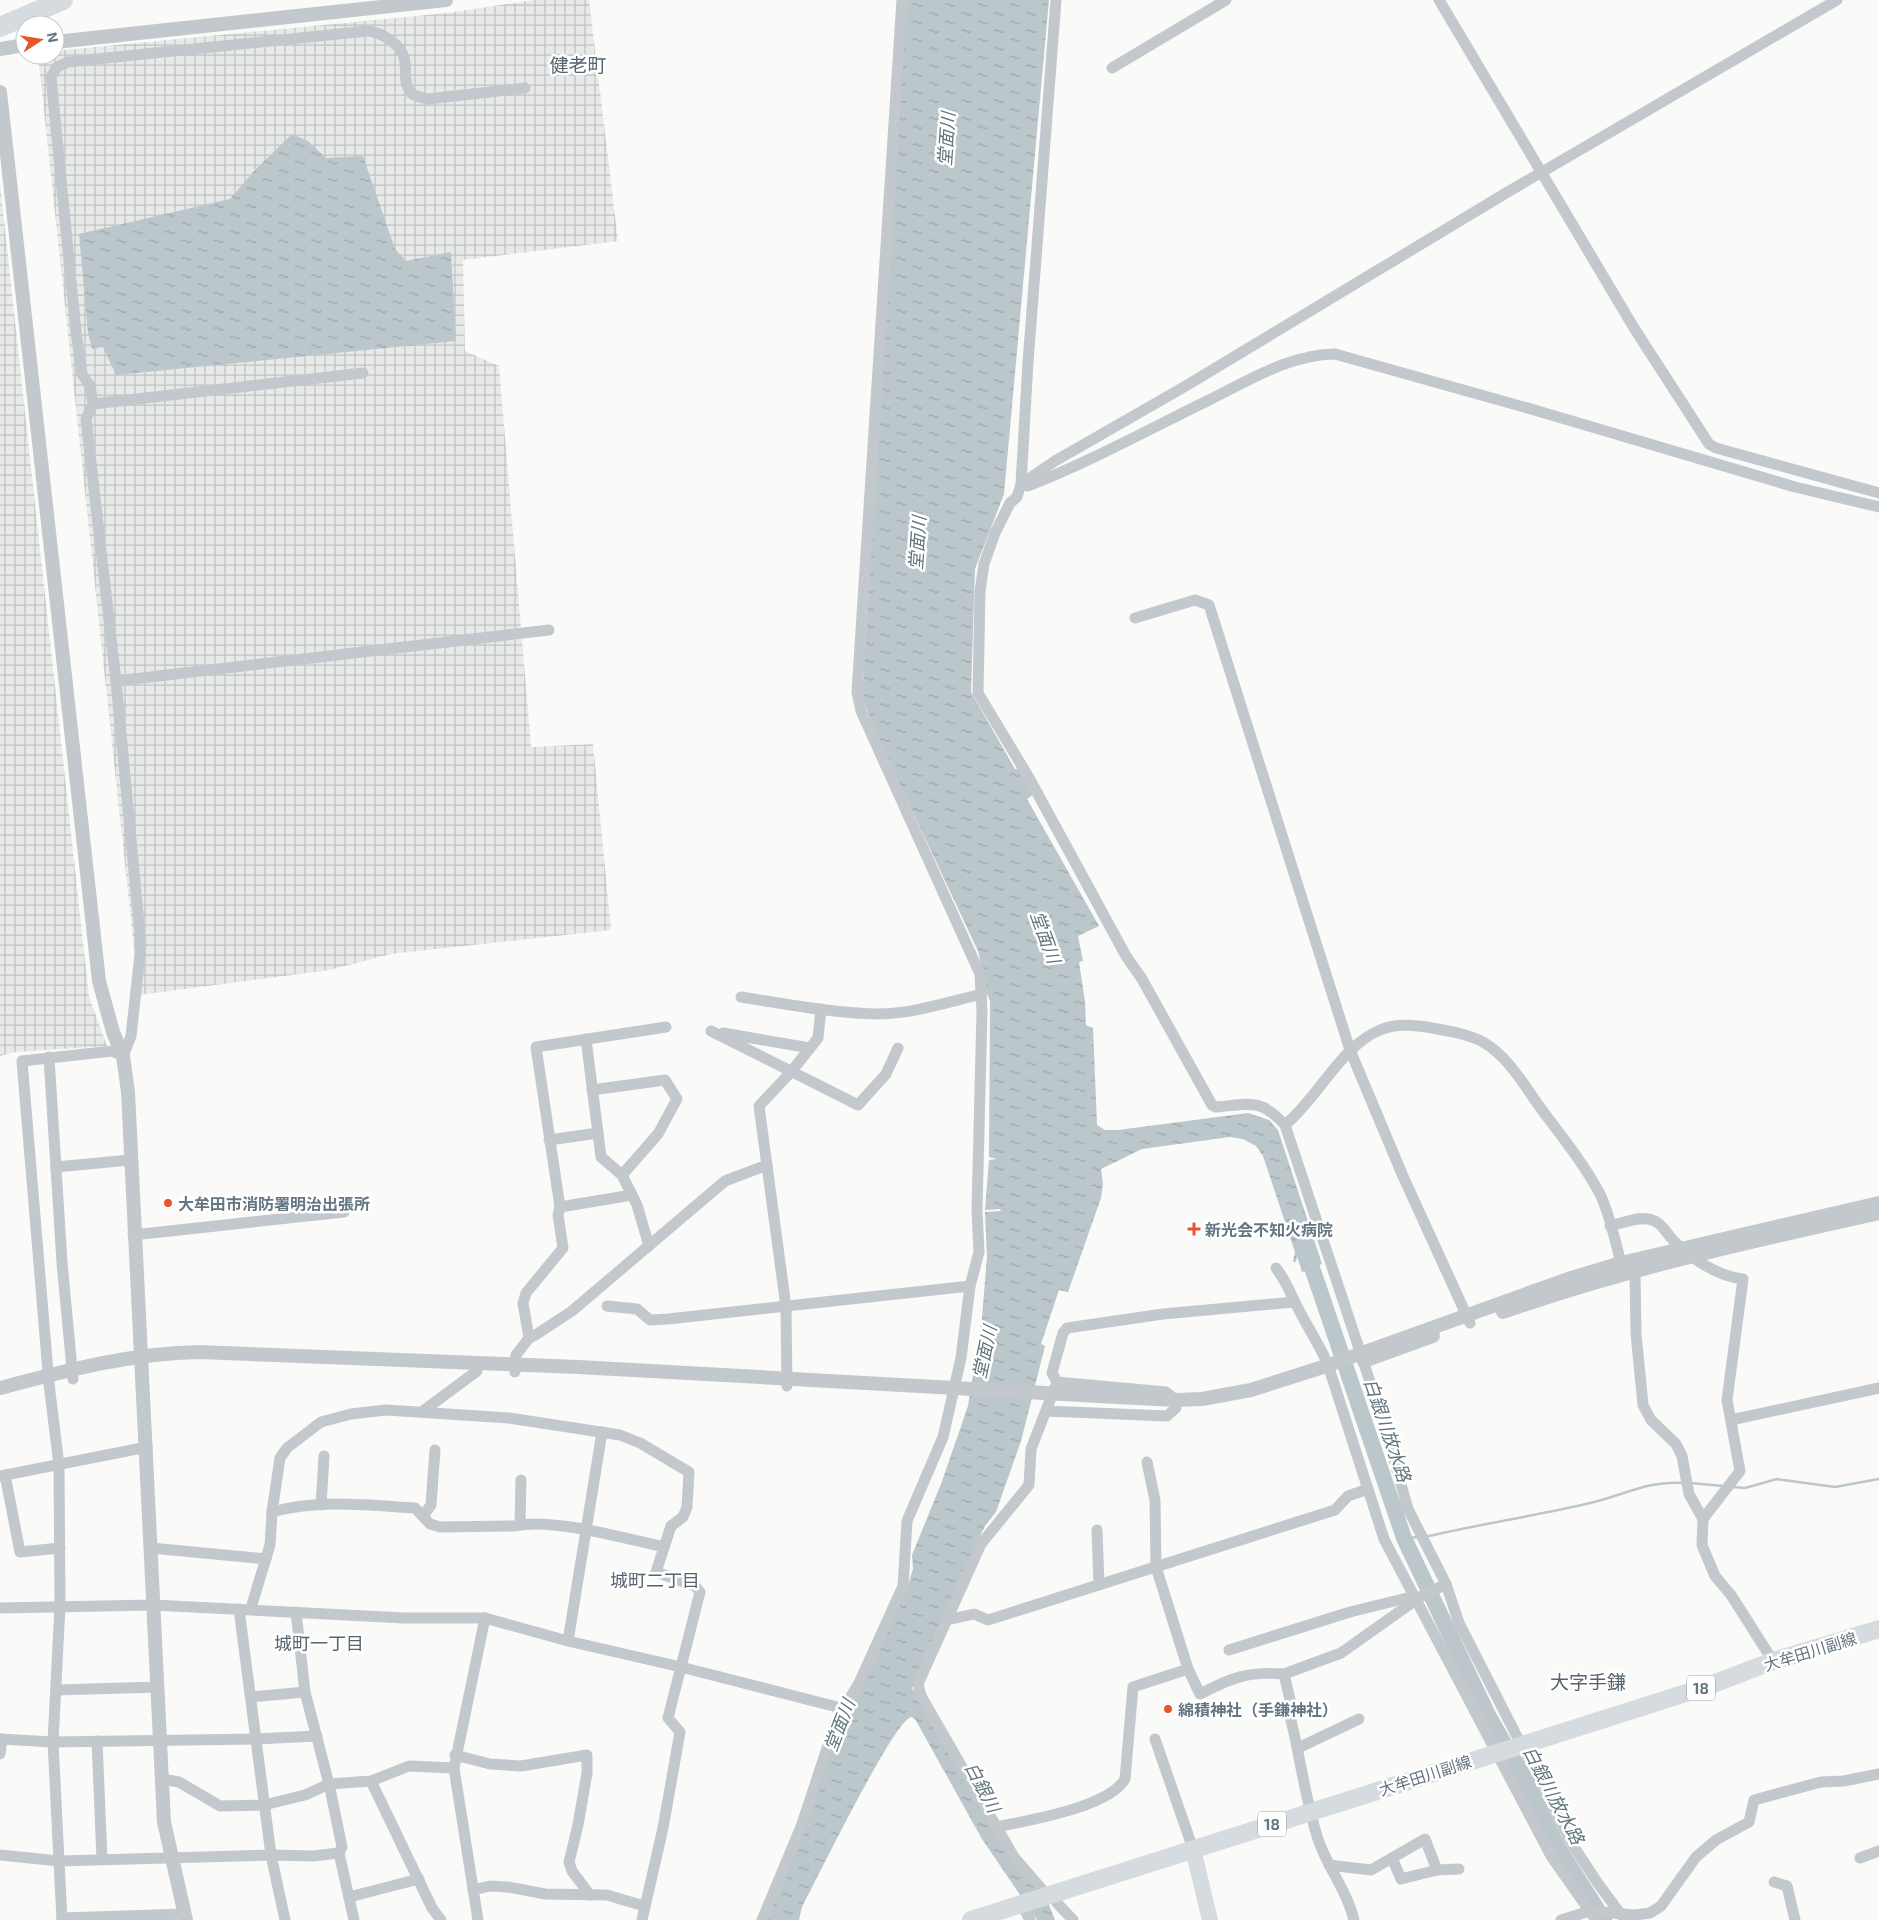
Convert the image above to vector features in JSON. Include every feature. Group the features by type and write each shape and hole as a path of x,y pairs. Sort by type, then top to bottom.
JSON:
{"highway":[{"path":"0,27 64,0"}],"main road":[{"name":"大牟田川副線","path":"971,1920 1705,1687 1773,1661 1879,1629"},
{"path":"1193,1848 1210,1920"}],"street":[{"path":"65,41 446,0"},
{"path":"762,1920 802,1824 836,1721 845,1709 903,1586 904,1546 908,1521 943,1437 961,1358 970,1286 979,1252 977,1210 982,994 979,969 861,711 857,692 902,0"},
{"path":"1056,0 1020,484 1017,497 1010,503 995,533 984,564 980,591 978,693 1028,776 1126,956 1142,979 1212,1105 1216,1108 1251,1104 1263,1106 1271,1110 1285,1125 1384,1421 1408,1509 1444,1585 1459,1623 1572,1844 1597,1882 1623,1916"},
{"path":"1112,68 1226,0"},
{"path":"1439,0 1634,328 1709,444 1716,448 1879,493"},
{"path":"1020,484 1543,172 1837,0"},
{"path":"123,1056 131,1036 141,945 116,681 86,419 93,404 90,386 82,374 76,332 50,84 53,72 57,67 68,62 368,31 382,35 401,51 407,86 411,93 417,97 428,99 525,88"},
{"path":"0,49 15,47"},
{"path":"0,92 99,981 112,1032 123,1056 128,1092 133,1235 147,1448 164,1822 185,1917 62,1919 53,1742 60,1606 59,1465 49,1380 22,1061 112,1051 123,1056"},
{"path":"1020,484 1028,486 1037,482 1267,372 1311,357 1335,354 1531,409 1794,487 1879,507"},
{"path":"93,404 363,373"},
{"path":"1136,618 1195,600 1209,605 1350,1050 1402,1174 1468,1319"},
{"path":"116,681 549,630"},
{"path":"741,997 822,1009 878,1014 893,1013 982,994"},
{"path":"787,1382 786,1307 768,1165 758,1106 791,1072 818,1038 822,1009"},
{"path":"1285,1125 1310,1101 1350,1050 1381,1029 1397,1026 1419,1026 1449,1031 1483,1042 1518,1075 1578,1156 1601,1196 1621,1263 1635,1272"},
{"path":"529,1338 523,1303 526,1293 563,1248 558,1215 560,1207 536,1047 666,1027"},
{"path":"810,1048 711,1031 858,1106 886,1074 898,1048"},
{"path":"586,1039 601,1157 622,1175 632,1195 649,1246"},
{"path":"49,1057 73,1374"},
{"path":"592,1090 666,1080 677,1099 658,1134 622,1175"},
{"path":"549,1140 598,1133"},
{"path":"56,1167 130,1160"},
{"path":"515,1369 516,1356 529,1338 572,1311 725,1181 768,1165"},
{"path":"560,1207 632,1195"},
{"path":"1468,1319 1635,1272 1688,1251 1879,1203"},
{"path":"133,1235 344,1212"},
{"path":"0,1388 141,1361 165,1352 199,1352 787,1382 1203,1407 1253,1398 1621,1263 1879,1213"},
{"path":"1610,1226 1645,1218 1656,1221 1688,1251 1710,1268 1730,1277 1743,1279 1727,1400 1740,1471 1704,1519 1702,1545 1715,1576 1731,1594 1773,1661"},
{"path":"1276,1268 1288,1283 1294,1302 1319,1342 1384,1539 1417,1597 1551,1856 1593,1916"},
{"path":"1635,1272 1636,1334 1643,1405 1651,1420 1676,1444 1682,1456 1689,1494 1704,1519"},
{"path":"607,1306 637,1309 650,1320 970,1286"},
{"path":"1073,1920 1014,1857 921,1696 918,1684 981,1544 1029,1485 1032,1449 1057,1382 1052,1373 1063,1333 1067,1328 1163,1314 1294,1302"},
{"path":"423,1411 477,1367"},
{"path":"0,1397 49,1380"},
{"path":"1057,1382 1166,1392 1176,1404"},
{"path":"1731,1420 1879,1388"},
{"path":"1046,1411 1166,1416 1176,1404"},
{"path":"251,1608 270,1545 272,1512 280,1458 287,1448 321,1422 351,1414 386,1410 509,1418 602,1432 640,1442 689,1472 687,1507 683,1517 671,1526 656,1572 695,1586 700,1592 668,1718 680,1732 663,1828 642,1920"},
{"path":"568,1641 602,1432"},
{"path":"60,1548 20,1552 2,1475 147,1448"},
{"path":"423,1516 431,1505 435,1450"},
{"path":"322,1505 324,1456"},
{"path":"1147,1462 1155,1500 1156,1567 1188,1669 1200,1694 1231,1678 1263,1672 1284,1674 1341,1653 1417,1597"},
{"path":"520,1525 521,1480"},
{"path":"947,1620 974,1614 988,1620 1335,1510 1348,1496 1368,1489"},
{"path":"272,1512 292,1506 346,1503 415,1508 430,1524 440,1527 520,1525 526,1523 585,1530 664,1547"},
{"path":"1097,1530 1099,1585"},
{"path":"151,1548 266,1559"},
{"path":"1229,1650 1350,1612 1417,1597 1444,1585"},
{"path":"0,1608 153,1605 251,1608 404,1618 485,1618 568,1641 681,1667 845,1709"},
{"path":"239,1609 271,1855 285,1920"},
{"path":"296,1612 305,1692 329,1784 342,1847 339,1853 354,1920"},
{"path":"478,1920 454,1768 455,1755 485,1618"},
{"path":"997,1827 1086,1805 1121,1786 1124,1779 1133,1687 1188,1669"},
{"path":"1284,1674 1317,1835 1329,1864 1349,1901 1354,1920"},
{"path":"56,1690 158,1687"},
{"path":"251,1697 305,1692"},
{"path":"1298,1748 1359,1719"},
{"path":"0,1754 1,1739 53,1742 256,1739 317,1736"},
{"path":"1155,1740 1193,1848"},
{"path":"97,1741 102,1860"},
{"path":"455,1755 490,1764 521,1766 587,1756 587,1773 578,1826 569,1862 572,1871 590,1895"},
{"path":"162,1779 179,1782 220,1806 264,1805 305,1795 329,1784 371,1780 408,1766 454,1768"},
{"path":"1561,1920 1650,1913 1660,1906 1696,1857 1716,1840 1749,1822 1754,1800 1821,1782 1844,1781 1879,1774"},
{"path":"371,1780 441,1920"},
{"path":"1329,1864 1372,1870 1425,1839 1437,1870"},
{"path":"1860,1858 1879,1850"},
{"path":"0,1855 59,1860 102,1860 271,1855 313,1856 339,1853"},
{"path":"1392,1858 1401,1879 1437,1870 1459,1869"},
{"path":"349,1897 419,1879"},
{"path":"1774,1882 1787,1886 1795,1920"},
{"path":"473,1890 490,1886 508,1887 546,1894 607,1896 644,1906"},
{"path":"1021,1903 1030,1920"}],"shaded area":[{"path":"534,0 589,0 618,241 463,260 465,351 499,366 531,747 593,744 611,930 391,954 330,970 139,995 39,65 65,65 65,50 447,13"},
{"path":"0,184 89,997 107,1046 16,1052 0,1056"}],"water":[{"name":"堂面川","path":"906,0 1049,0 1004,494 975,569 971,692 1015,769 1019,769 1034,794 1027,799 1099,926 1078,936 1083,961 1079,962 1085,1001 1086,1025 1093,1028 1097,1125 1105,1130 1118,1130 1248,1113 1269,1120 1278,1130 1322,1264 1317,1266 1318,1272 1307,1275 1306,1271 1302,1272 1297,1256 1296,1262 1293,1262 1295,1252 1263,1156 1256,1146 1243,1139 1230,1137 1142,1149 1101,1169 1103,1184 1101,1198 1068,1292 1059,1290 1041,1344 1045,1346 1021,1441 996,1512 985,1526 973,1551 912,1688 1034,1887 1049,1905 1055,1920 1037,1920 982,1839 915,1719 911,1717 888,1745 872,1772 802,1907 799,1920 767,1920 839,1726 908,1585 913,1569 912,1555 941,1484 968,1406 982,1317 987,1257 985,1212 1001,1211 1000,1209 985,1210 989,1160 997,1159 989,1157 990,1001 978,951 878,738 862,697"},
{"path":"292,134 308,141 326,158 363,156 395,249 406,261 451,252 456,341 116,375 103,347 92,349 88,332 79,234 230,199 254,171"}],"waterway":[{"name":"白銀川放水路","path":"1307,1253 1404,1538 1488,1715 1524,1778 1559,1849 1604,1920"},
{"path":"1733,1487 1745,1488 1777,1479 1835,1487 1879,1479"},
{"path":"1425,1537 1590,1503 1647,1486 1683,1483"},
{"path":"1691,1483 1723,1486"},
{"path":"1404,1538 1420,1537"}],"place":[{"name":"大牟田市消防署明治出張所","path":"168,1203"},
{"name":"新光会不知火病院","path":"1194,1229"},
{"name":"綿積神社（手鎌神社）","path":"1168,1709"}],"district":[{"name":"健老町","path":"578,64"},
{"name":"城町二丁目","path":"655,1580"},
{"name":"城町一丁目","path":"319,1643"},
{"name":"大字手鎌","path":"1588,1681"}],"water label":[{"name":"白銀川","path":"983,1787"}]}
